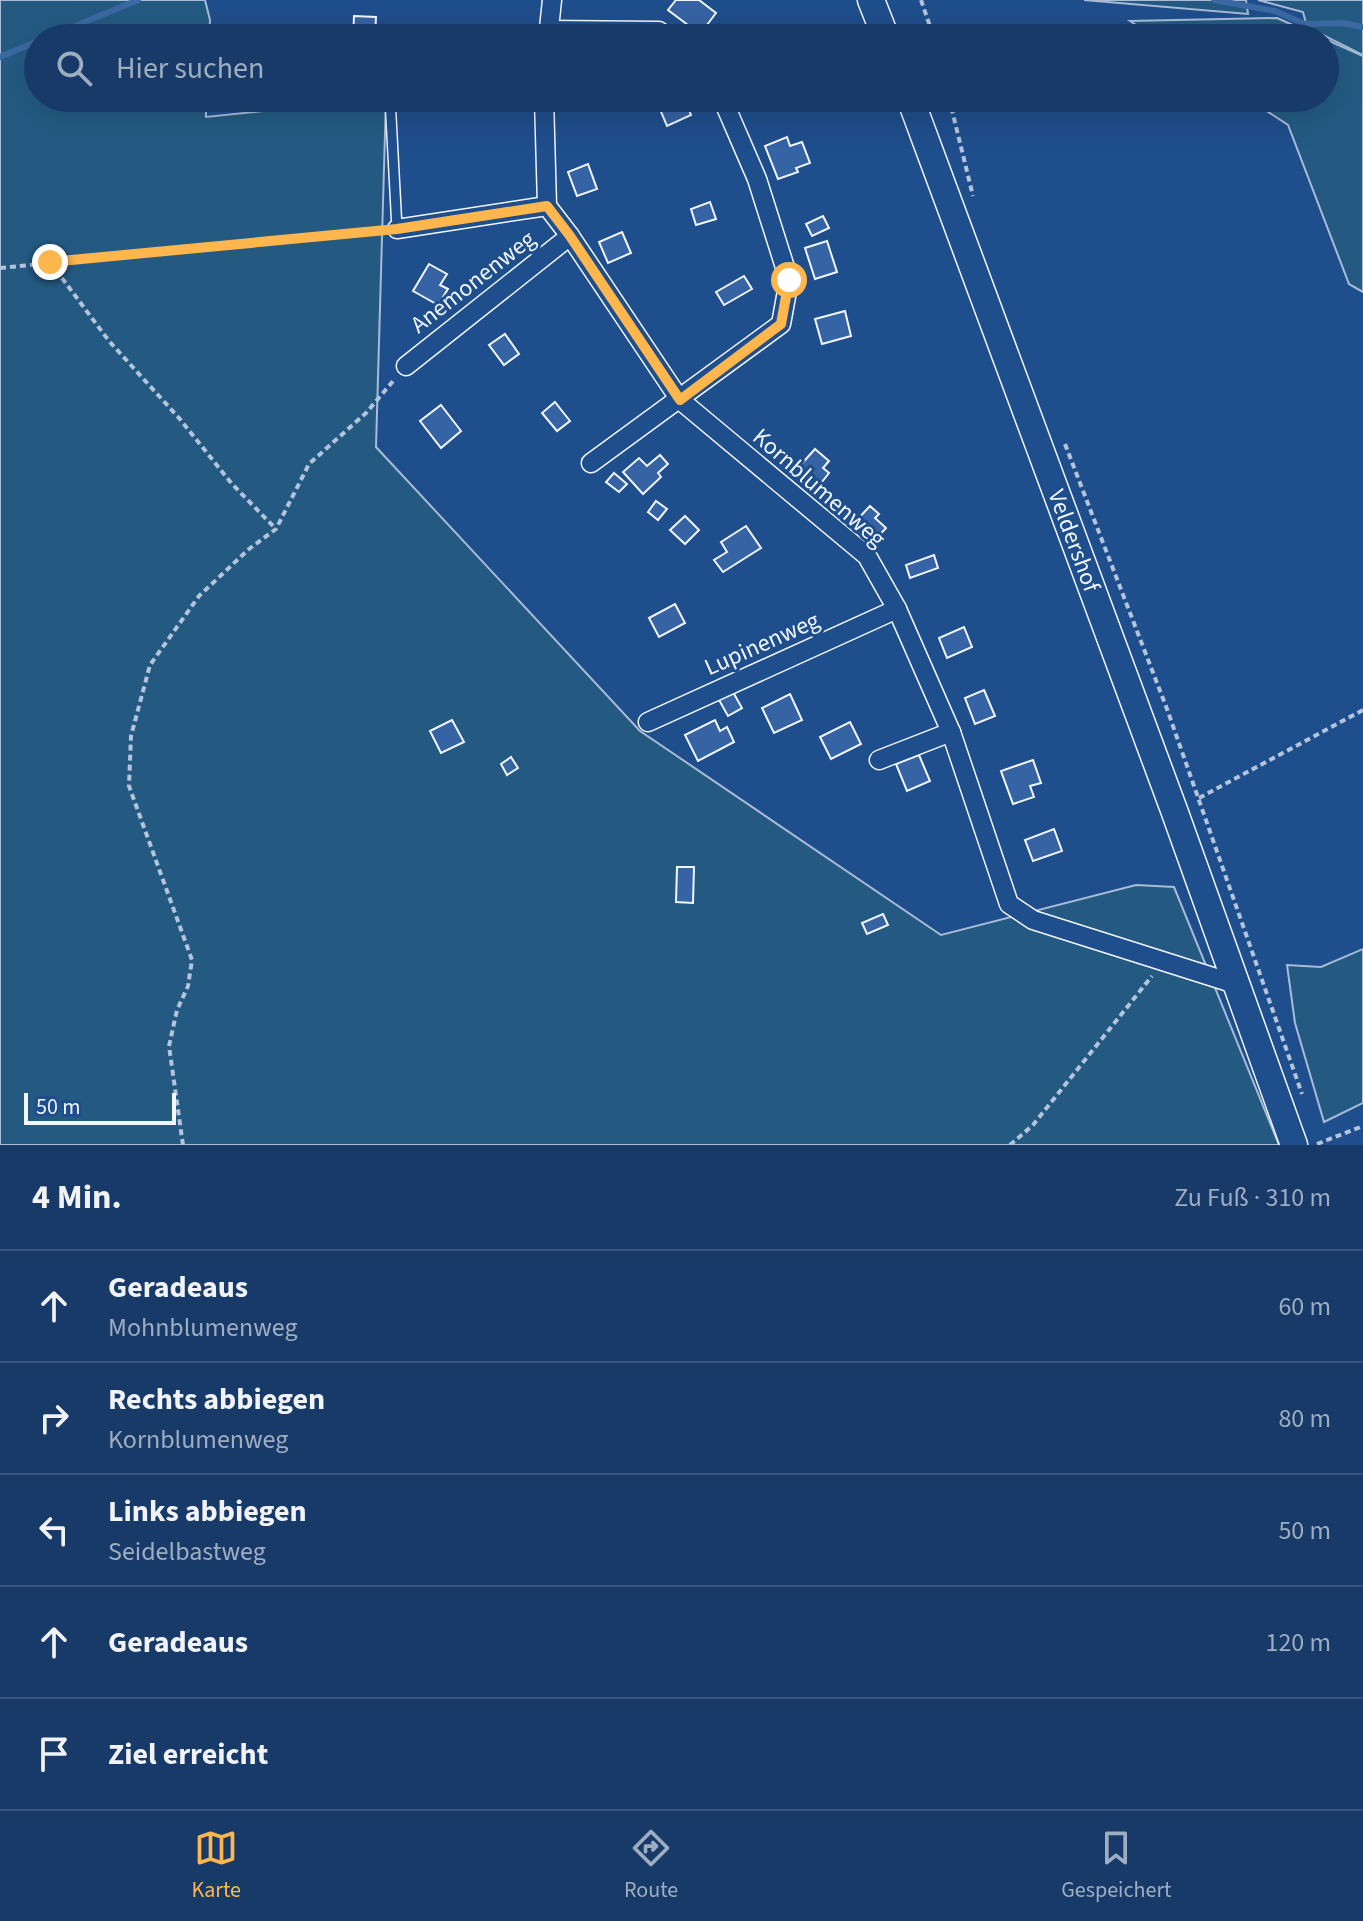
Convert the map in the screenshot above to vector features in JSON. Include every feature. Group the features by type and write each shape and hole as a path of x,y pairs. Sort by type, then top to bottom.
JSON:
{"main road":[{"path":"871,0 880,24"},
{"name":"Veldershof","path":"915,112 1174,810 1235,984 1312,1145"}],"street":[{"path":"549,24 552,0"},
{"path":"397,229 547,206 544,112"},
{"path":"591,463 781,324 789,280 757,179 728,112"},
{"name":"Kornblumenweg","path":"547,206 680,400 867,556 897,609 951,732 1009,904 1033,920 1235,984"},
{"name":"Anemonenweg","path":"406,366 570,236"},
{"name":"Lupinenweg","path":"648,722 897,609"},
{"path":"879,760 951,732"}],"lane":[{"path":"391,112 397,229"}],"path":[{"path":"921,0 929,24"},
{"path":"952,112 973,196"},
{"path":"0,268 397,229"},
{"path":"50,262 109,341 179,418 232,484 276,529"},
{"path":"183,1145 169,1046 177,1010 188,986 192,960 129,786 131,736 150,665 199,596 249,549 276,529 309,464 366,413 406,366"},
{"path":"1062,435 1167,709 1304,1099"},
{"path":"1174,810 1363,710"},
{"path":"1010,1145 1033,1125 1164,961"},
{"path":"1312,1145 1363,1126"}],"shaded area":[{"path":"0,0 205,0 210,24 24,24 24,112 206,112 206,117 253,112 386,112 376,447 640,731 941,935 1136,885 1174,887 1279,1145 0,1145"},
{"path":"1084,0 1246,0 1248,14"},
{"path":"1258,0 1363,0 1363,55 1339,43 1339,24 1306,24 1303,12"},
{"path":"1277,18 1290,24 1135,24 1130,21"},
{"path":"1339,45 1363,56 1363,292 1349,284 1288,125 1268,112 1339,112"},
{"path":"1363,949 1363,1103 1324,1122 1295,1023 1287,965 1321,967"}],"building":[{"path":"676,0 699,0 716,13 708,24 687,24 668,10"},
{"path":"354,16 376,17 376,24 354,24"},
{"path":"661,112 690,112 691,115 667,126"},
{"path":"787,137 790,146 802,142 810,163 796,168 798,172 778,179 765,146"},
{"path":"588,164 597,189 577,196 568,172"},
{"path":"710,202 716,219 696,225 691,209"},
{"path":"823,216 829,228 812,236 806,224"},
{"path":"622,232 631,253 608,263 599,242"},
{"path":"827,241 837,272 815,279 805,248"},
{"path":"429,264 447,274 440,285 448,289 438,305 413,291"},
{"path":"744,276 752,289 724,305 716,292"},
{"path":"845,311 851,336 822,344 815,319"},
{"path":"505,334 519,354 504,365 489,345"},
{"path":"555,402 570,421 557,431 542,413"},
{"path":"441,405 461,431 441,448 420,421"},
{"path":"815,449 829,461 823,468 829,473 818,487 797,469"},
{"path":"660,455 668,464 658,473 661,477 643,494 623,472 639,458 647,466"},
{"path":"614,473 627,484 619,492 606,482"},
{"path":"656,501 667,509 658,520 648,512"},
{"path":"870,506 879,514 875,518 886,528 876,539 855,522"},
{"path":"685,516 699,530 685,544 670,530"},
{"path":"746,526 761,548 723,572 714,560 727,552 721,542"},
{"path":"934,555 938,568 910,578 906,565"},
{"path":"675,604 685,623 659,637 649,618"},
{"path":"964,627 972,647 947,658 939,638"},
{"path":"984,690 995,716 975,724 965,698"},
{"path":"733,692 742,708 728,716 719,700"},
{"path":"790,694 802,720 774,733 762,708"},
{"path":"452,720 464,742 441,753 430,731"},
{"path":"715,720 720,731 727,727 734,742 698,761 685,735"},
{"path":"850,722 861,744 831,759 820,737"},
{"path":"919,755 930,781 907,791 896,764"},
{"path":"511,757 518,768 507,775 501,764"},
{"path":"1033,760 1041,783 1030,786 1034,797 1013,804 1001,771"},
{"path":"1054,829 1062,851 1033,861 1025,840"},
{"path":"677,867 694,867 693,903 676,902"},
{"path":"883,914 888,925 867,934 862,923"}],"waterway":[{"path":"80,24 138,0"},
{"path":"1214,0 1275,11 1305,24 1342,23 1363,27"},
{"path":"0,57 24,47"}],"route":[{"path":"50,262 397,229 547,206 680,400 781,324 789,280"}]}
